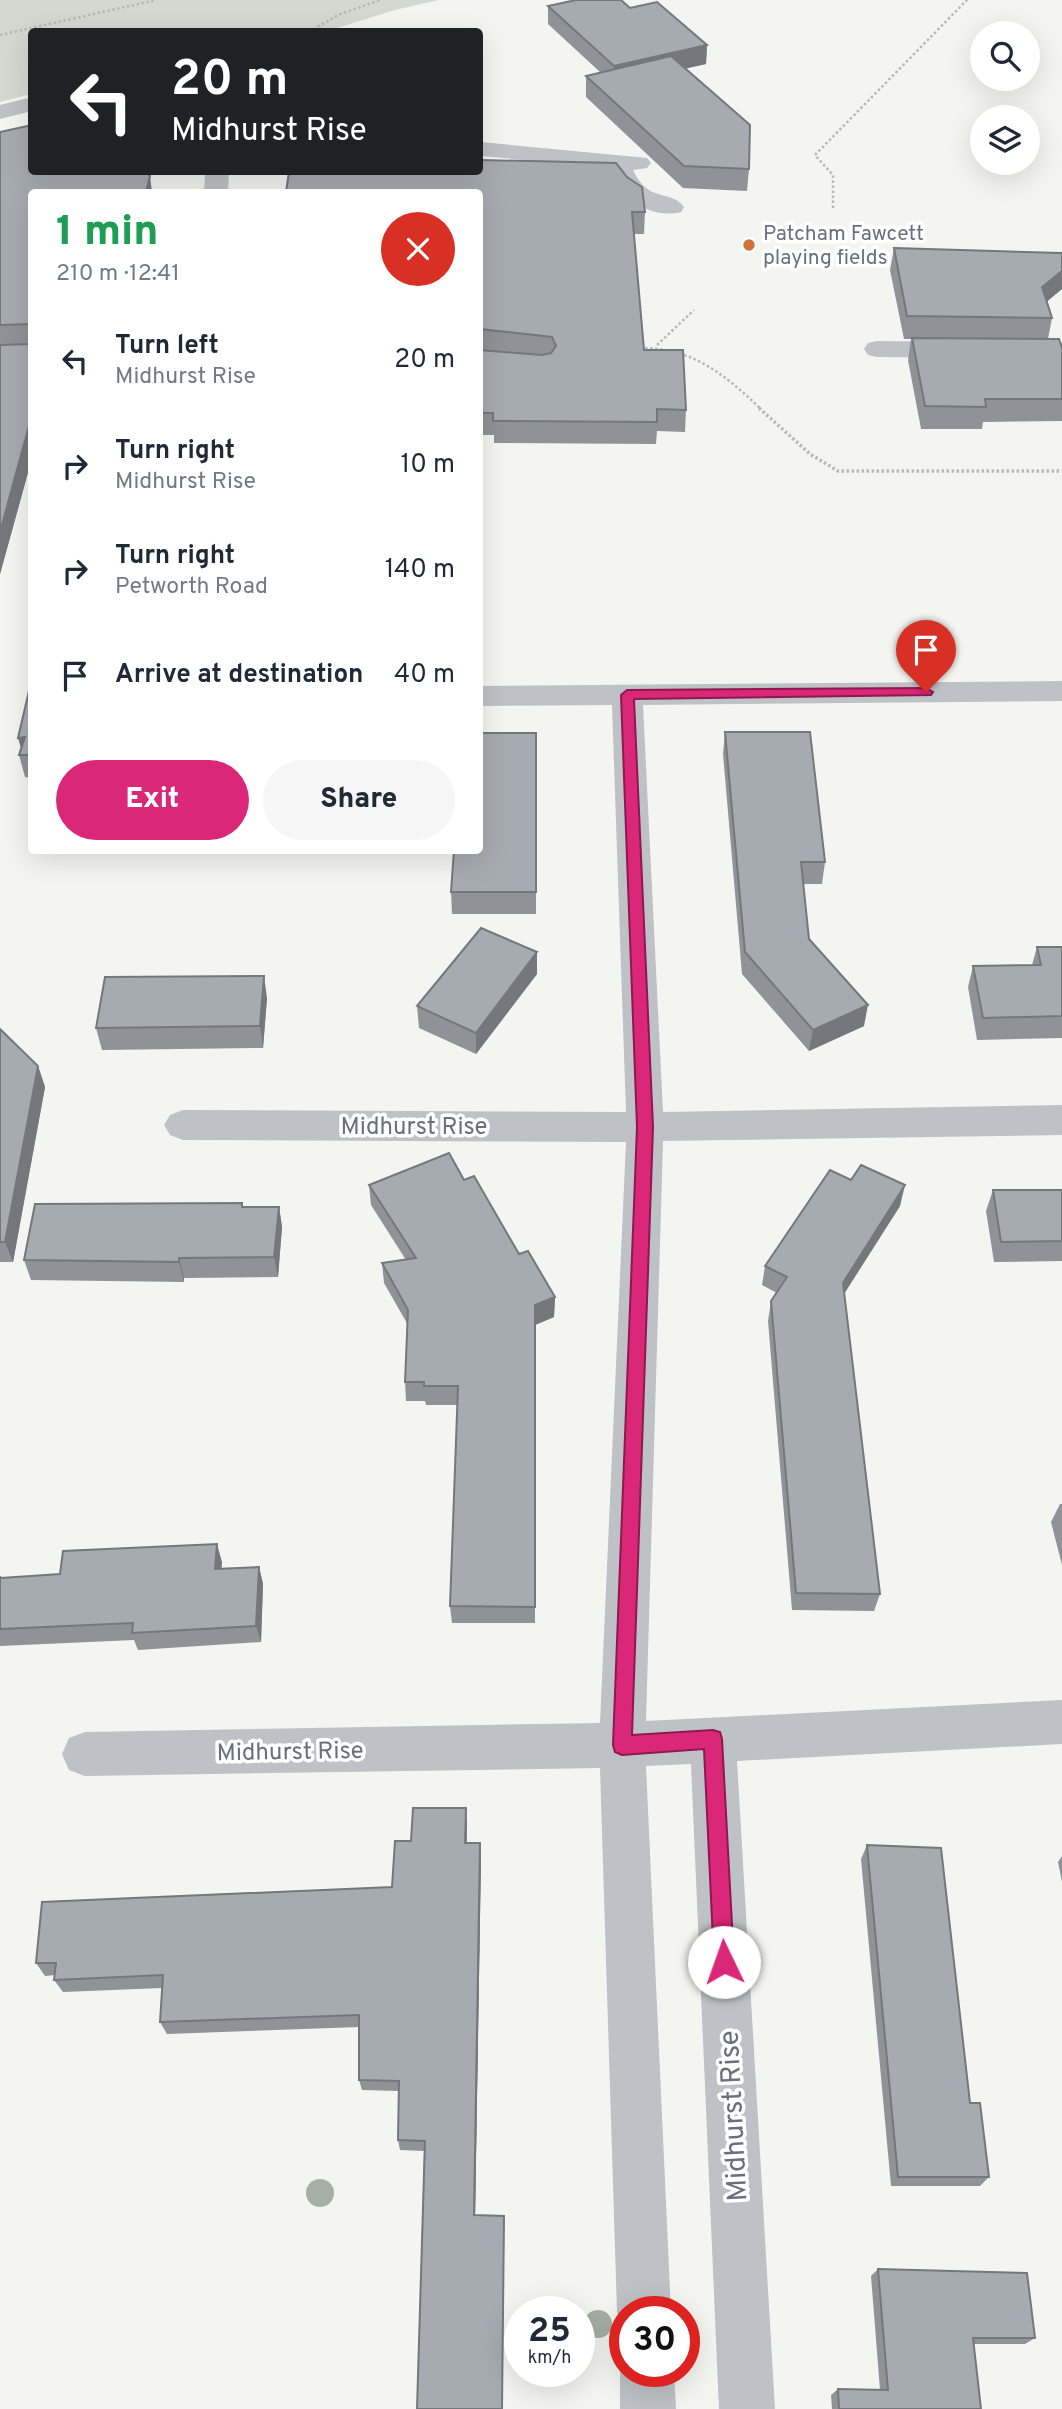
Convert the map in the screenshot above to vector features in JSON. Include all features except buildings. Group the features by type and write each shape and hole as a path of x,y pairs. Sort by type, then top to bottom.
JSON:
{"street":[{"path":"0,112 28,105"},
{"path":"483,149 628,162 625,181 637,197 672,207"},
{"path":"877,349 1062,351"},
{"path":"483,696 1062,691"},
{"path":"627,695 645,1127 622,1745 643,2296"},
{"name":"Midhurst Rise","path":"183,1125 645,1127 1062,1120"},
{"name":"Midhurst Rise","path":"85,1755 622,1745 1062,1722"},
{"name":"Midhurst Rise","path":"713,1739 747,2409"},
{"path":"647,2387 648,2409"}],"path":[{"path":"31,28 156,0"},
{"path":"316,28 338,15 380,0"},
{"path":"833,208 833,175 815,155 967,0"},
{"path":"0,35 28,29"},
{"path":"657,345 694,310"},
{"path":"631,350 657,345 686,352 729,381 809,454 838,471 1062,471"}],"shaded area":[{"path":"0,0 439,0 337,28 28,28 28,95 0,102"}],"place":[{"name":"Patcham Fawcett playing fields","path":"749,245"}],"route":[{"path":"724,1962 713,1739 622,1745 645,1127 627,695 926,692"}]}
